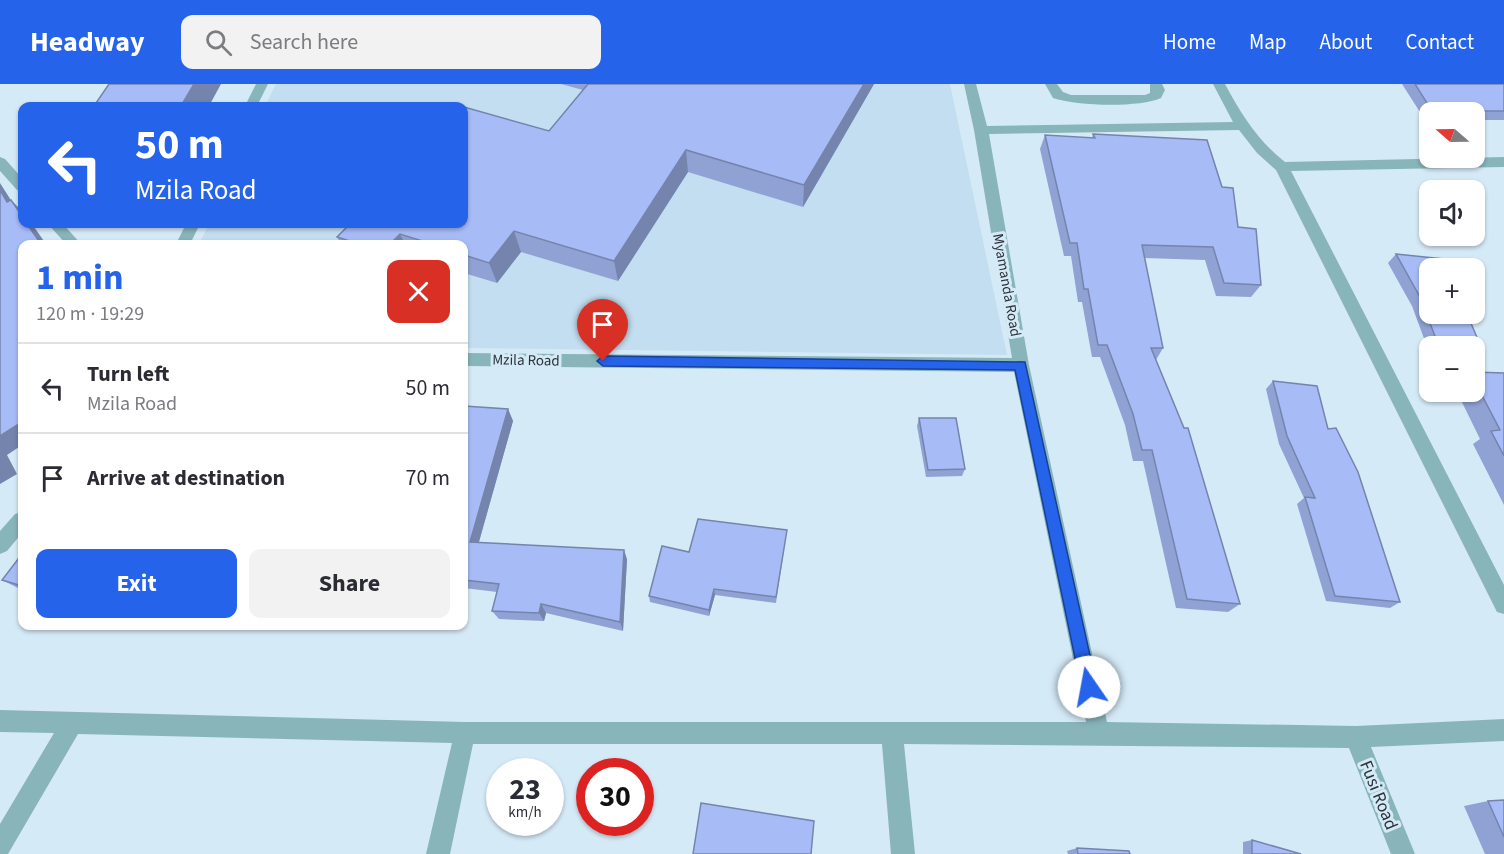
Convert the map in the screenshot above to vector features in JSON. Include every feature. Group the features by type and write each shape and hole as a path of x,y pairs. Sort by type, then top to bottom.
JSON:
{"street":[{"path":"253,102 262,84"},
{"name":"Myamanda Road","path":"970,84 981,130 1021,365 1099,733"},
{"path":"1051,84 1058,95 1070,99 1147,99 1156,95 1158,90 1156,84"},
{"path":"1219,84 1241,126 1253,142 1282,167 1504,605"},
{"path":"981,130 1241,126"},
{"path":"0,162 18,182"},
{"path":"1282,167 1504,162"},
{"path":"59,228 70,240"},
{"name":"Mzila Road","path":"468,360 1021,365"},
{"path":"0,545 18,525"},
{"path":"0,721 465,733 1099,733 1356,737 1504,730"},
{"path":"0,846 72,723"},
{"path":"438,854 465,733"},
{"path":"892,734 903,854"},
{"name":"Fusi Road","path":"1356,737 1403,854"}],"shaded area":[{"path":"276,84 950,84 1007,355 468,348 468,240 201,240 207,228 468,228 468,102 267,102"}],"building":[{"path":"109,84 194,84 183,102 97,102"},
{"path":"588,84 864,84 804,185 686,150 614,261 514,231 489,263 468,256 468,240 419,240 400,234 394,240 346,240 337,237 346,228 468,228 468,108 549,131"},
{"path":"1415,84 1504,84 1504,111 1485,111 1485,102 1426,102"},
{"path":"1093,134 1207,140 1222,187 1233,188 1238,227 1256,229 1261,285 1224,283 1213,247 1142,245 1163,348 1151,348 1184,428 1188,428 1240,604 1187,599 1152,450 1142,450 1133,414 1107,345 1098,345 1088,289 1084,289 1077,243 1070,243 1045,135 1095,138"},
{"path":"0,190 7,202 11,200 18,210 18,228 30,228 38,240 18,240 18,425 0,436"},
{"path":"1396,254 1434,258 1419,258 1419,295"},
{"path":"1430,324 1471,324 1476,336 1435,336"},
{"path":"1485,372 1504,373 1504,456 1491,431 1500,430 1485,401"},
{"path":"1273,381 1317,386 1328,429 1336,428 1358,472 1400,602 1335,596 1305,497 1315,498 1287,436"},
{"path":"468,406 508,409 470,542 624,550 620,622 541,604 539,613 492,611 499,584 468,580"},
{"path":"919,418 956,418 965,469 928,470"},
{"path":"698,519 787,530 776,597 714,589 709,610 649,596 662,546 689,552"},
{"path":"18,559 18,585 2,580"},
{"path":"1504,800 1504,837 1488,801"},
{"path":"701,803 814,821 811,854 693,854"},
{"path":"1252,840 1301,854 1252,854"},
{"path":"1077,848 1129,851 1130,854 1078,854"}],"route":[{"path":"603,361 1021,365 1089,687"}]}
